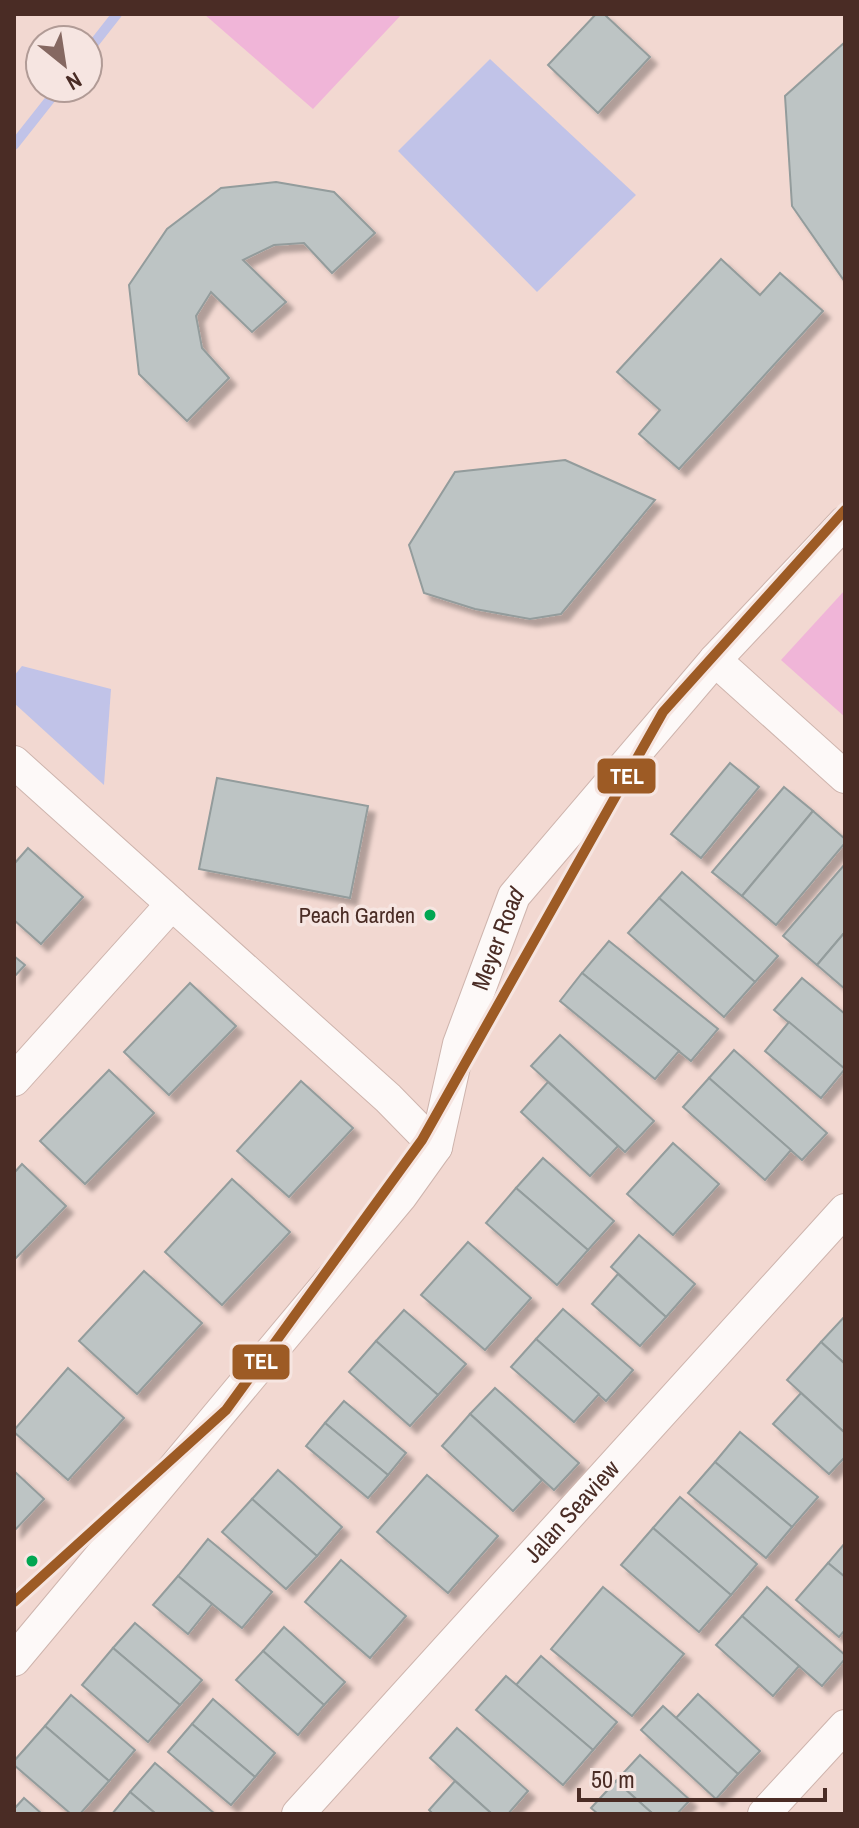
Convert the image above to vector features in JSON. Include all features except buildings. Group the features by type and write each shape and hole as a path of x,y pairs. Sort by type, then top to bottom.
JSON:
{"street":[{"name":"Meyer Road","path":"14,1660 401,1196 436,1147 459,1044 514,896 715,660 845,522"},
{"path":"715,660 845,777"},
{"path":"14,762 388,1098 436,1147"},
{"path":"14,1080 172,904"},
{"name":"Jalan Seaview","path":"298,1814 845,1210"},
{"path":"764,1814 845,1726"}],"shaded area":[{"path":"204,14 402,14 313,109"},
{"path":"845,590 845,717 781,660"}],"water":[{"path":"490,59 636,195 537,292 398,151"},
{"path":"22,666 111,689 104,785 14,703 14,676"}],"waterway":[{"path":"104,31 117,14"},
{"path":"14,145 46,104"}],"transit line":[{"name":"TEL","path":"14,1602 226,1410 422,1140 663,712 845,510"}],"place":[{"name":"Peach Garden","path":"430,915"}]}
